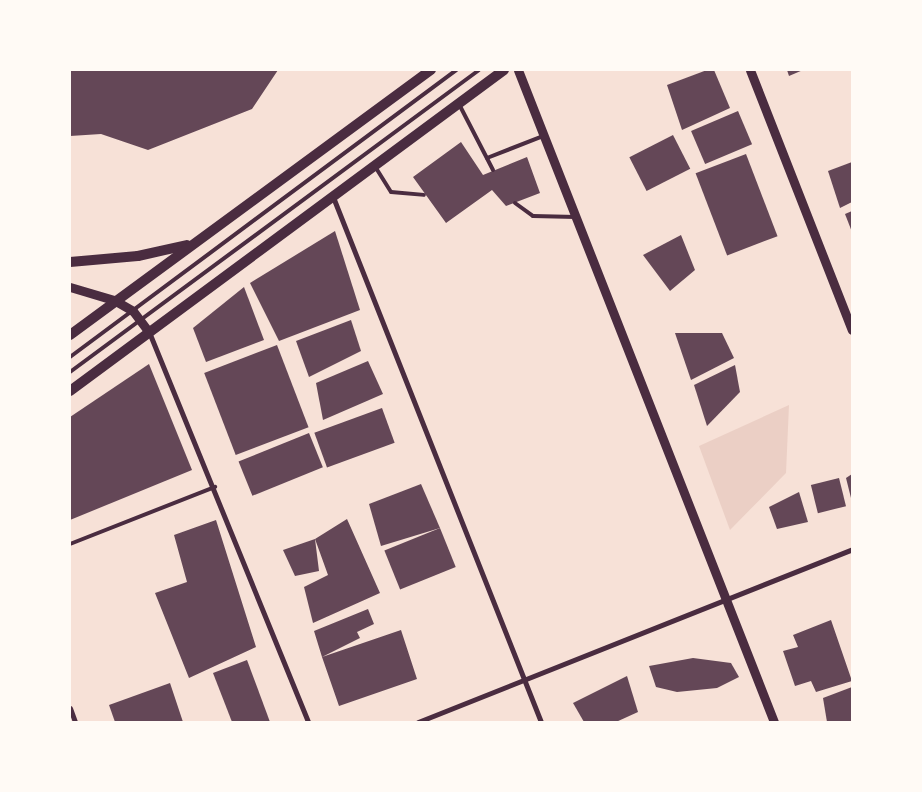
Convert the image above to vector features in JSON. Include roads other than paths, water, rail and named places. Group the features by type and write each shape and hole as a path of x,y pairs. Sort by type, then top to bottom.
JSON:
{"main road":[{"path":"70,336 114,300 194,244 431,70"},
{"path":"70,391 504,70"},
{"path":"70,262 138,256 194,244"}],"street":[{"path":"518,70 724,599 774,722"},
{"path":"750,70 852,330"},
{"path":"332,196 541,722"},
{"path":"70,287 114,300 132,311 149,332 215,486 308,722"},
{"path":"418,722 852,549"},
{"path":"70,708 75,722"}],"lane":[{"path":"70,357 456,70"},
{"path":"70,372 479,70"},
{"path":"458,104 493,170"},
{"path":"487,158 544,136"},
{"path":"374,166 391,192 424,195"},
{"path":"515,204 533,216 576,217"},
{"path":"70,544 215,486"}]}
